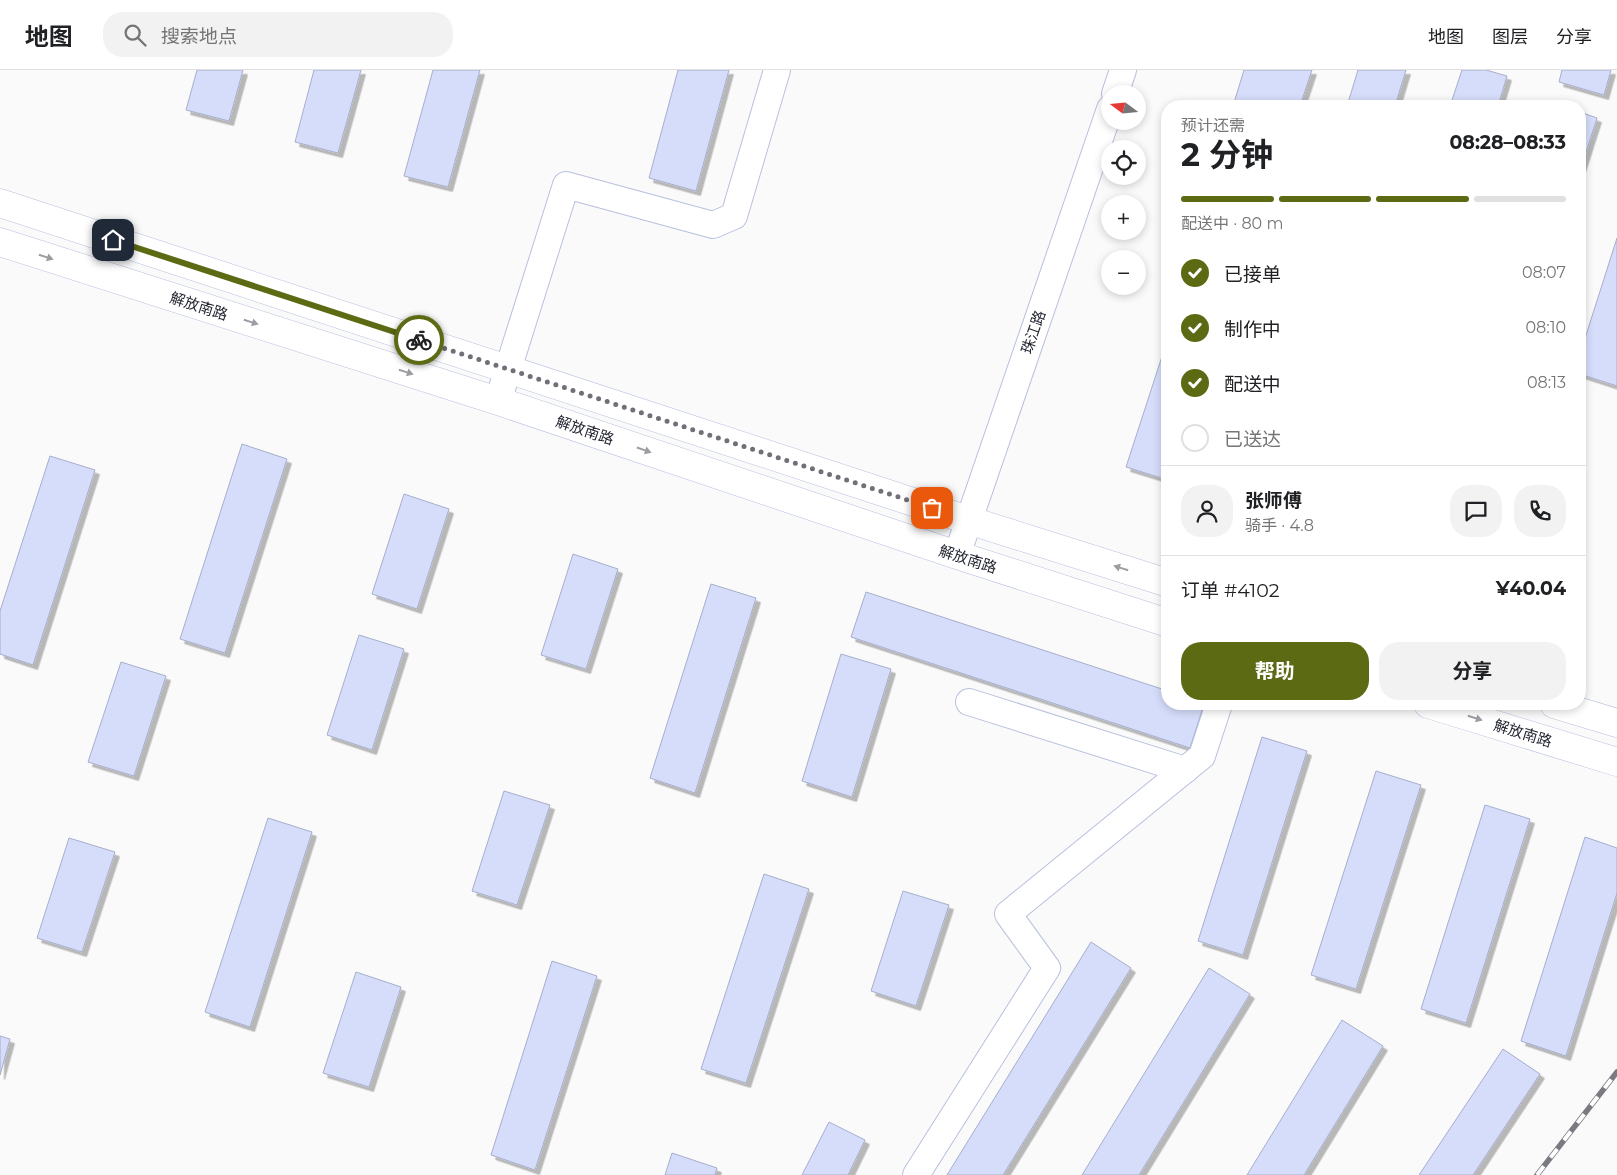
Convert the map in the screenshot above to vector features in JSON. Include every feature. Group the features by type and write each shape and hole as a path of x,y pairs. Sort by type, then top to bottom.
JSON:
{"main road":[{"path":"0,203 968,520 1161,581"},
{"name":"解放南路","path":"0,242 498,401 956,555 1161,621"},
{"name":"解放南路","path":"1449,710 1616,759"},
{"path":"1574,710 1617,723"}],"street":[{"path":"498,401 566,185 713,224 734,216 777,70"},
{"path":"1118,85 1124,70"},
{"name":"珠江路","path":"956,555 1103,130"},
{"path":"969,702 1185,770"},
{"path":"916,1175 1047,968 1008,914 1202,756 1217,710"}],"building":[{"path":"197,70 243,70 229,121 186,110"},
{"path":"314,70 361,70 338,153 295,142"},
{"path":"433,70 480,70 448,187 404,176"},
{"path":"678,70 729,70 696,191 649,178"},
{"path":"1244,70 1312,70 1302,100 1235,100"},
{"path":"1358,70 1406,70 1397,100 1349,100"},
{"path":"1462,70 1486,70 1507,76 1500,100 1452,100"},
{"path":"1562,70 1611,70 1604,95 1559,82"},
{"path":"1586,114 1597,118 1586,152"},
{"path":"1617,238 1617,386 1586,376 1586,335"},
{"path":"1161,360 1161,478 1126,467"},
{"path":"242,444 287,459 225,653 180,639"},
{"path":"50,456 95,470 33,665 0,654 0,611"},
{"path":"404,494 449,509 417,609 372,594"},
{"path":"573,554 618,569 586,669 541,655"},
{"path":"711,584 756,598 695,793 650,778"},
{"path":"866,592 1161,689 1161,710 1202,710 1190,748 851,637"},
{"path":"359,635 404,649 372,750 327,735"},
{"path":"841,654 891,669 852,797 802,781"},
{"path":"121,662 166,676 134,776 88,762"},
{"path":"1262,737 1307,751 1243,955 1198,941"},
{"path":"1376,771 1421,785 1356,989 1311,975"},
{"path":"504,791 550,805 517,905 472,891"},
{"path":"1485,805 1530,819 1466,1023 1421,1009"},
{"path":"268,818 312,832 250,1027 205,1012"},
{"path":"1585,837 1617,848 1617,893 1566,1056 1521,1041"},
{"path":"69,838 115,852 82,952 37,938"},
{"path":"764,874 809,889 746,1083 701,1069"},
{"path":"903,891 949,905 916,1006 871,991"},
{"path":"1091,942 1131,968 1003,1175 947,1175"},
{"path":"552,961 597,976 535,1170 491,1155"},
{"path":"1209,968 1250,994 1139,1175 1082,1175"},
{"path":"356,972 401,987 369,1087 323,1073"},
{"path":"1342,1020 1383,1046 1304,1175 1247,1175"},
{"path":"0,1036 10,1039 0,1075"},
{"path":"1503,1049 1540,1074 1473,1175 1419,1175"},
{"path":"829,1122 865,1140 848,1175 802,1175"},
{"path":"672,1153 717,1168 715,1175 665,1175"}],"railway":[{"path":"1537,1175 1617,1072"}],"way so far":[{"path":"419,340 932,508"}],"route":[{"path":"113,240 419,340"}]}
